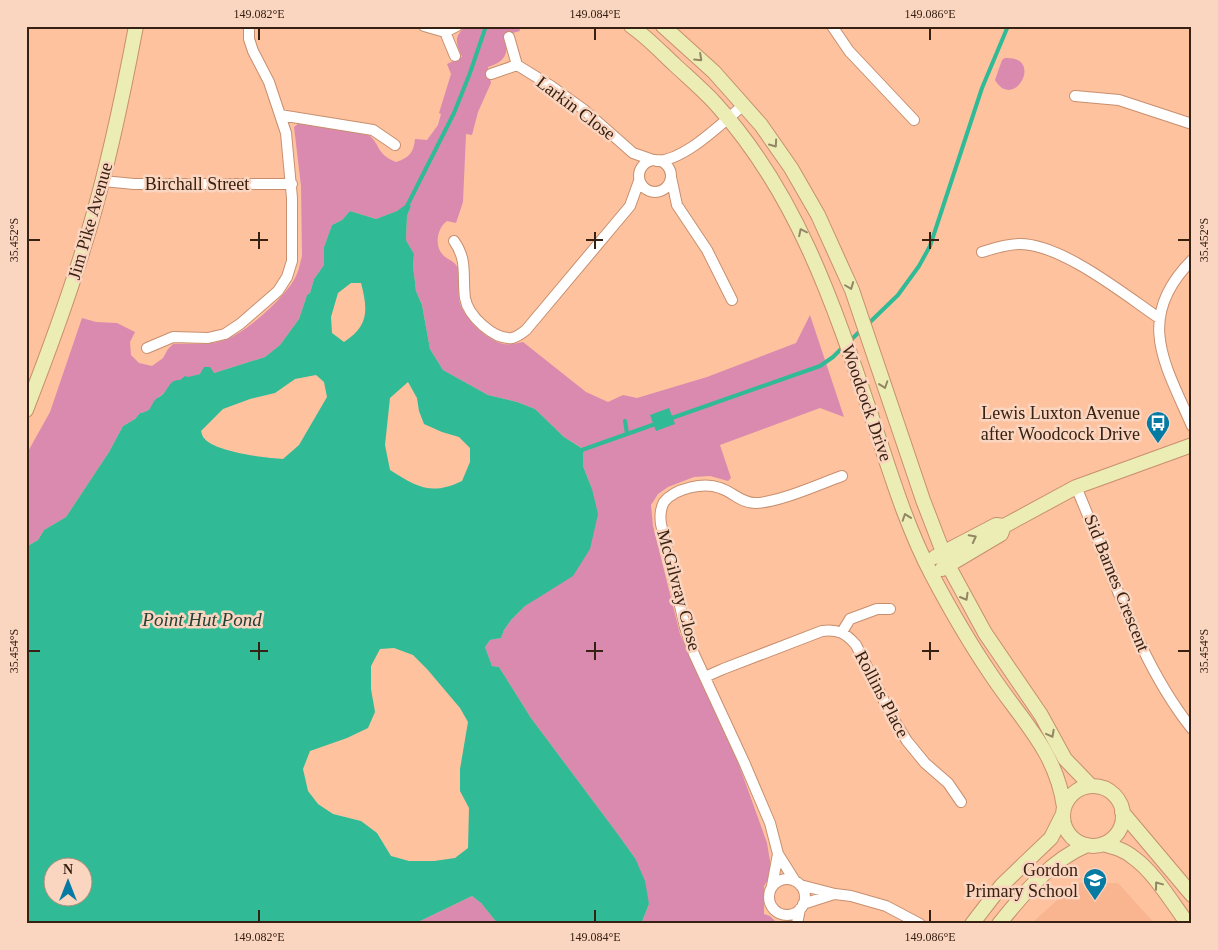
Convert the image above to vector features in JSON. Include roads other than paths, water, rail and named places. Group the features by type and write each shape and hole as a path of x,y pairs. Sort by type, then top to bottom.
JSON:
{"main road":[{"name":"Jim Pike Avenue","path":"26,410 58,326 89,232 120,109 136,26"},
{"name":"Woodcock Drive","path":"631,26 700,88 728,118 759,159 800,227 841,326 909,525 932,575 990,674 1028,723 1043,746 1061,786 1063,811"},
{"name":"Woodcock Drive","path":"663,26 714,72 744,105 791,168 818,215 842,265 946,559 960,589 985,633 1041,715 1065,759 1091,786"},
{"path":"932,575 946,559 996,525 1004,526 1076,487 1192,445"},
{"path":"926,562 946,559"},
{"path":"972,924 1002,885 1051,838 1068,799 1074,792 1082,788 1091,786 1108,790 1120,804 1122,812 1120,828 1116,835 1103,844"},
{"path":"1063,811 1066,831 1079,842 1087,845"},
{"path":"1122,812 1192,895"},
{"path":"999,924 1019,899 1058,862 1071,852 1087,845 1103,844 1119,849 1134,857 1148,871 1188,924"}],"street":[{"path":"147,348 173,338 208,338 225,334 240,324 278,291 287,277 292,261 292,184 286,134 269,82 253,51 249,39 249,26"},
{"path":"424,26 445,32 457,26"},
{"path":"832,26 848,51 914,120"},
{"path":"445,32 455,56"},
{"name":"Larkin Close","path":"509,37 517,65 583,109 612,132 633,153 656,160"},
{"name":"Larkin Close","path":"491,74 517,65"},
{"path":"1075,96 1119,100 1192,124"},
{"path":"630,206 644,164 656,160 666,160 683,154 744,105"},
{"path":"280,115 373,130 395,145"},
{"name":"Larkin Close","path":"633,153 639,177"},
{"path":"454,241 461,250 465,268 465,298 468,308 474,317 501,338 514,338 526,330 630,206 654,192 664,190 670,182 683,154"},
{"path":"656,160 667,166 677,205"},
{"path":"639,177 645,189 672,200 677,205 706,250 732,300"},
{"name":"Birchall Street","path":"103,181 134,184 292,184"},
{"path":"982,252 1002,246 1021,244 1064,256 1091,271 1159,318"},
{"path":"1192,260 1173,281 1164,299 1159,318 1159,339 1162,359 1192,426"},
{"name":"McGilvray Close","path":"797,883 778,854 770,822 694,654 685,627 660,513 664,503 671,496 688,488 704,485 721,488 743,501 754,503 770,502 842,476"},
{"name":"Sid Barnes Crescent","path":"1076,487 1137,638 1160,683 1192,729"},
{"name":"Rollins Place","path":"842,632 850,619 877,608 890,609"},
{"name":"Rollins Place","path":"706,677 822,631 842,632 848,635 856,645 891,715 907,741 926,764 948,782 961,802"},
{"name":"McGilvray Close","path":"772,886 778,854"},
{"path":"835,894 802,906 793,914 781,919 769,900 772,886 780,880 790,879 797,883 835,894 851,896 886,906 920,924"},
{"path":"797,883 804,894 797,924"}],"water":[{"name":"Point Hut Pond","path":"407,204 411,206 407,216 406,240 414,254 413,266 416,291 422,305 430,349 443,370 488,395 517,402 535,409 564,437 583,449 583,466 592,489 598,514 590,549 573,576 525,606 511,620 501,638 490,640 485,647 492,666 499,667 531,718 635,858 645,881 649,904 641,924 498,924 481,903 472,896 414,924 26,924 26,547 38,540 44,530 66,517 109,452 123,426 135,419 140,413 149,410 155,400 172,383 185,376 200,374 204,367 210,367 214,373 265,357 280,345 299,319 314,279 324,265 324,247 332,225 342,220 350,211 376,219 397,211","holes":["351,283 361,283 365,309 364,317 358,330 344,342 332,333 331,317 338,293","316,375 324,382 327,397 299,445 283,459 229,451 210,443 204,438 201,431 223,409 250,399 275,393 295,379","408,382 417,398 424,424 459,437 470,448 470,462 462,481 441,488 424,488 390,470 385,445 390,398","394,648 413,655 460,708 468,722 460,769 460,791 469,808 468,848 455,858 434,861 409,861 391,856 377,833 361,821 333,814 318,804 308,791 303,769 310,751 347,738 368,728 375,712 371,689 371,666 380,649"]},
{"path":"669,408 675,424 656,431 650,415"}],"waterway":[{"path":"406,208 454,113 486,26"},
{"path":"867,325 898,295 919,266 930,246 982,88 1008,26"},
{"path":"849,342 862,329"},
{"path":"669,419 820,366 843,347"},
{"path":"625,421 627,434"},
{"path":"579,451 658,423"}],"place":[{"name":"Lewis Luxton Avenue after Woodcock Drive","path":"1158,444"},
{"name":"Gordon Primary School","path":"1095,901"}]}
